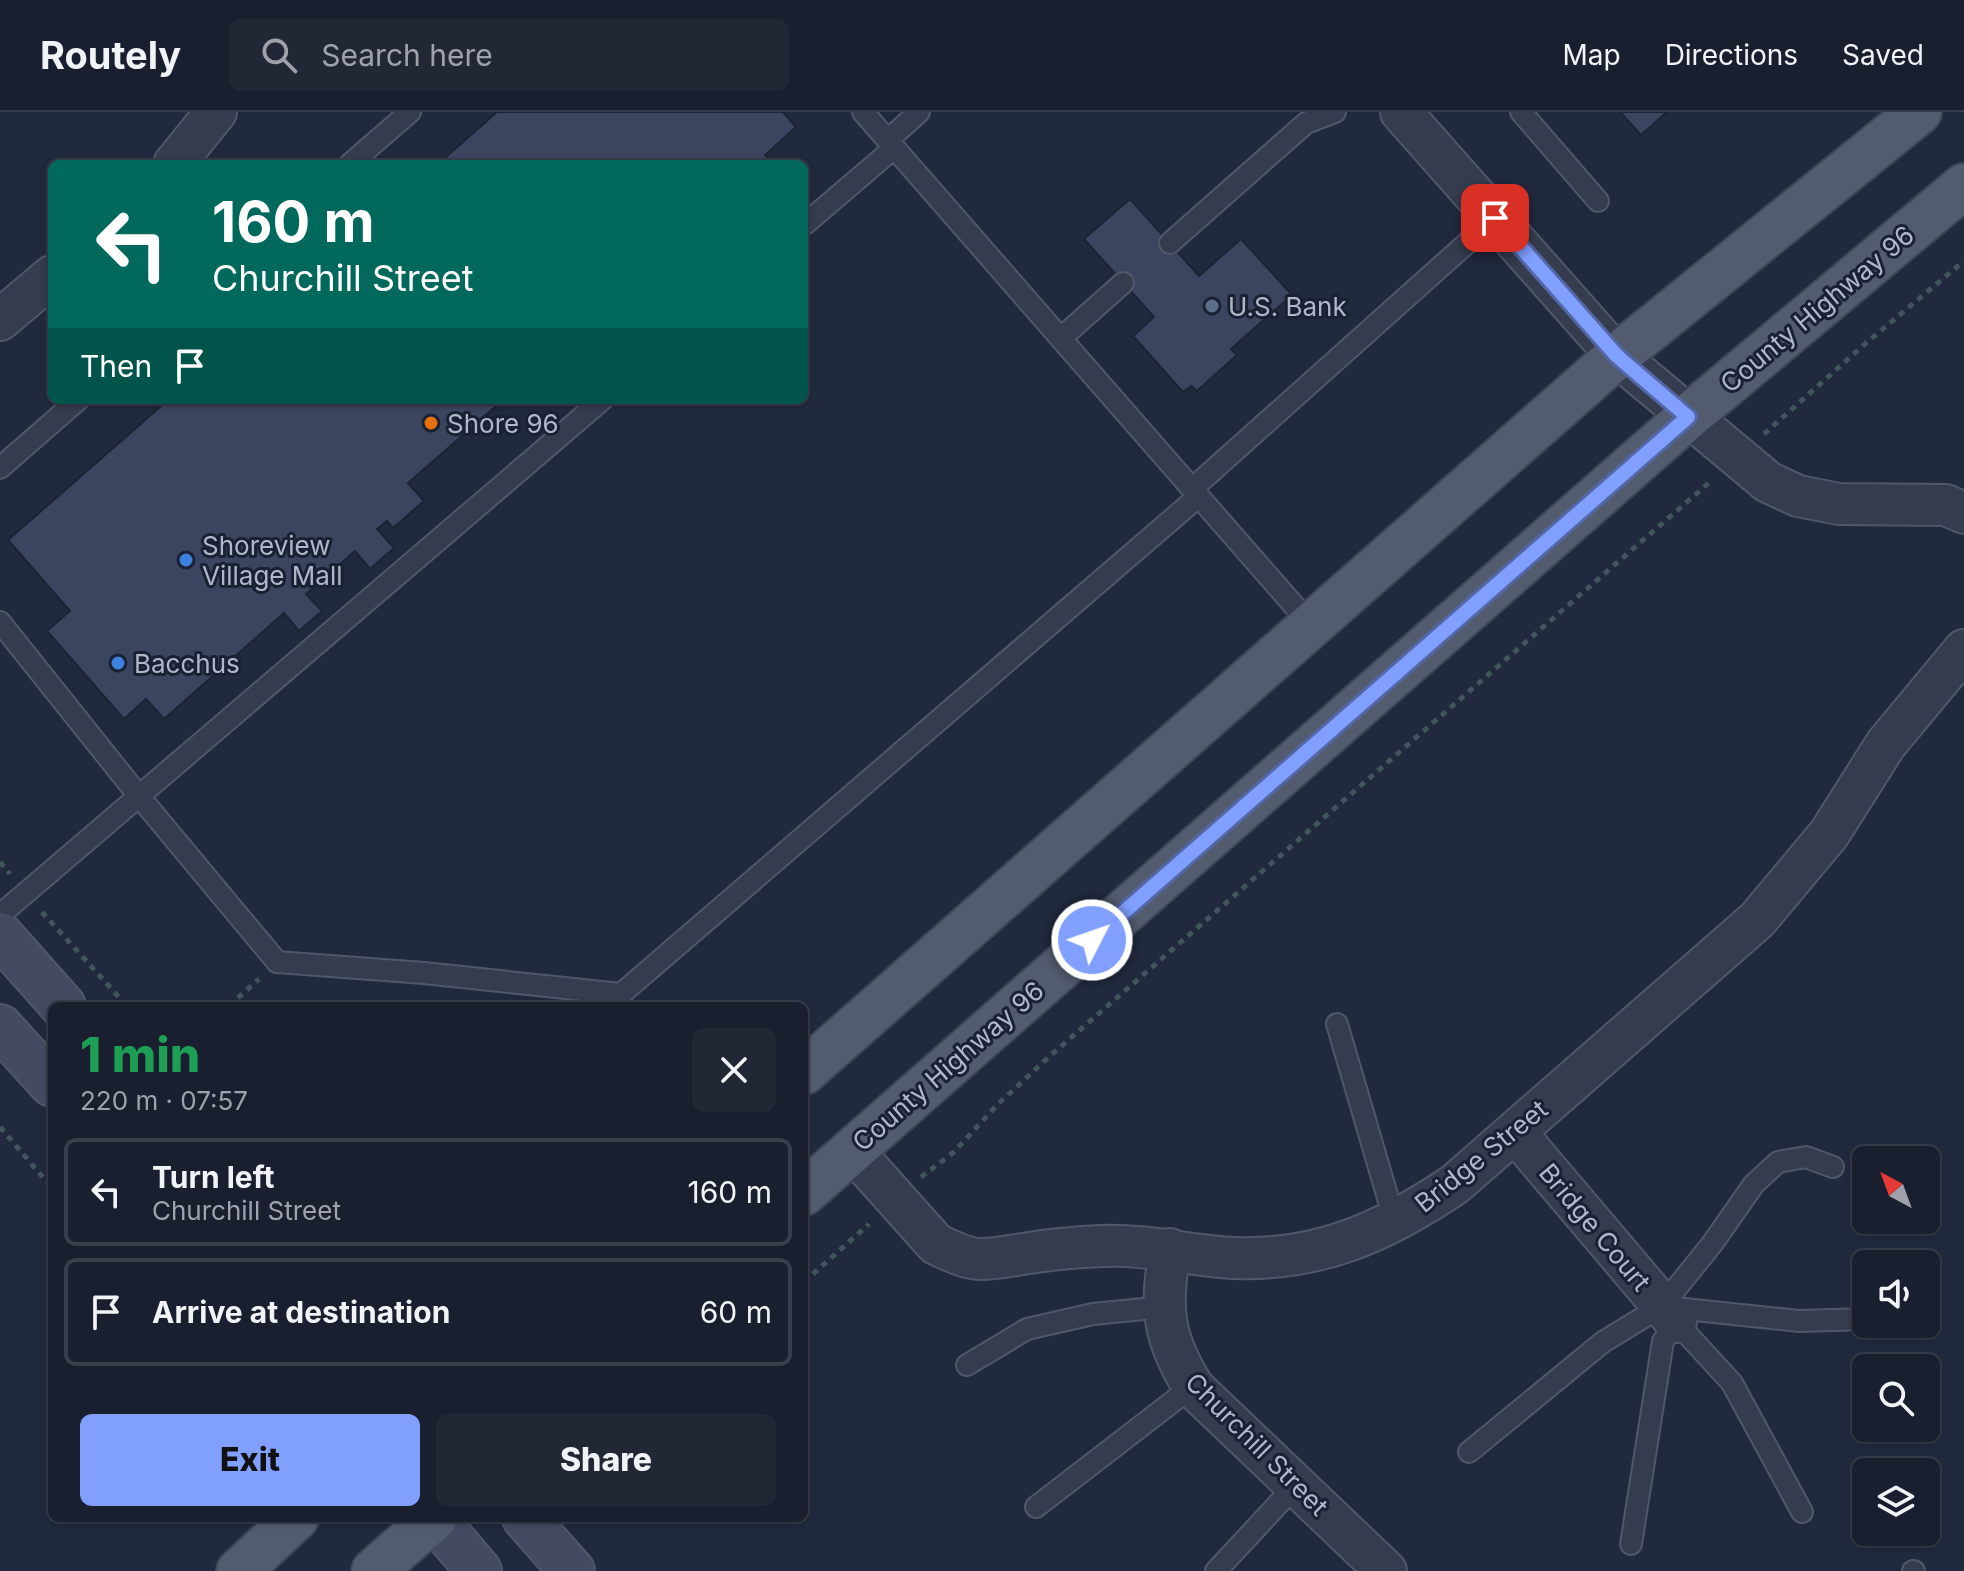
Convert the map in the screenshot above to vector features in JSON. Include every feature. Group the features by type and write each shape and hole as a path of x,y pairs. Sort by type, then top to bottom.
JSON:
{"main road":[{"path":"808,1068 1617,356 1919,112"},
{"name":"County Highway 96","path":"808,1189 1688,417 1964,186"},
{"path":"0,935 59,1002"},
{"path":"0,1027 48,1080"},
{"path":"230,1571 256,1522"},
{"path":"239,1571 292,1522"},
{"path":"374,1571 429,1522"},
{"path":"437,1522 479,1571"},
{"path":"529,1522 572,1571"}],"street":[{"path":"1401,112 1617,356 1768,482 1798,496 1839,504 1946,505 1964,513"},
{"path":"176,160 203,117"},
{"path":"0,320 48,279"},
{"name":"Bridge Street","path":"852,1150 936,1244 954,1253 979,1259 1064,1248 1135,1245 1235,1258 1284,1256 1353,1239 1395,1222 1455,1184 1757,920 1829,834 1886,744 1964,650"},
{"name":"Bridge Court","path":"1515,1132 1669,1314"},
{"name":"Churchill Street","path":"1170,1249 1163,1291 1166,1324 1176,1358 1193,1386 1386,1571"}],"lane":[{"path":"355,160 410,112"},
{"path":"863,112 1311,625"},
{"path":"808,221 891,144 919,112"},
{"path":"1170,243 1306,123 1335,112"},
{"path":"1521,112 1598,201"},
{"path":"0,622 277,962 424,973 621,994 1196,493 1495,218"},
{"path":"1061,338 1123,283"},
{"path":"0,468 73,404"},
{"path":"0,915 597,404"},
{"path":"1337,1024 1395,1222"},
{"path":"1631,1544 1669,1314 1754,1184 1778,1162 1806,1157 1833,1167"},
{"path":"967,1365 1027,1329 1093,1314 1164,1307"},
{"path":"1669,1314 1732,1383 1802,1512"},
{"path":"1469,1452 1603,1342 1669,1314 1799,1321 1852,1319"},
{"path":"1036,1507 1193,1386"},
{"path":"1216,1571 1296,1485"}],"path":[{"path":"1761,436 1964,261"},
{"path":"917,1180 954,1152 997,1105 1085,1025 1714,479"},
{"path":"0,862 6,869"},
{"path":"49,922 123,1002"},
{"path":"233,1002 277,962"},
{"path":"0,1127 48,1183"},
{"path":"808,1278 871,1223"}],"building":[{"path":"497,112 783,112 796,127 765,155 769,160 443,160"},
{"path":"1620,112 1667,112 1641,135"},
{"name":"U.S. Bank","path":"1130,199 1199,276 1241,239 1292,295 1231,349 1237,355 1197,391 1191,386 1183,392 1133,336 1154,317 1084,239"},
{"name":"Shoreview Village Mall","path":"163,404 498,404 408,483 424,501 393,528 387,521 377,529 394,548 370,569 355,551 306,594 322,611 299,631 284,613 164,719 146,699 124,719 47,631 70,611 8,540"}],"place":[{"name":"U.S. Bank","path":"1212,306"},
{"name":"Shore 96","path":"431,423"},
{"name":"Shoreview Village Mall","path":"186,560"},
{"name":"Bacchus","path":"118,663"}],"route":[{"path":"1092,940 1688,417 1617,356 1495,218"}]}
